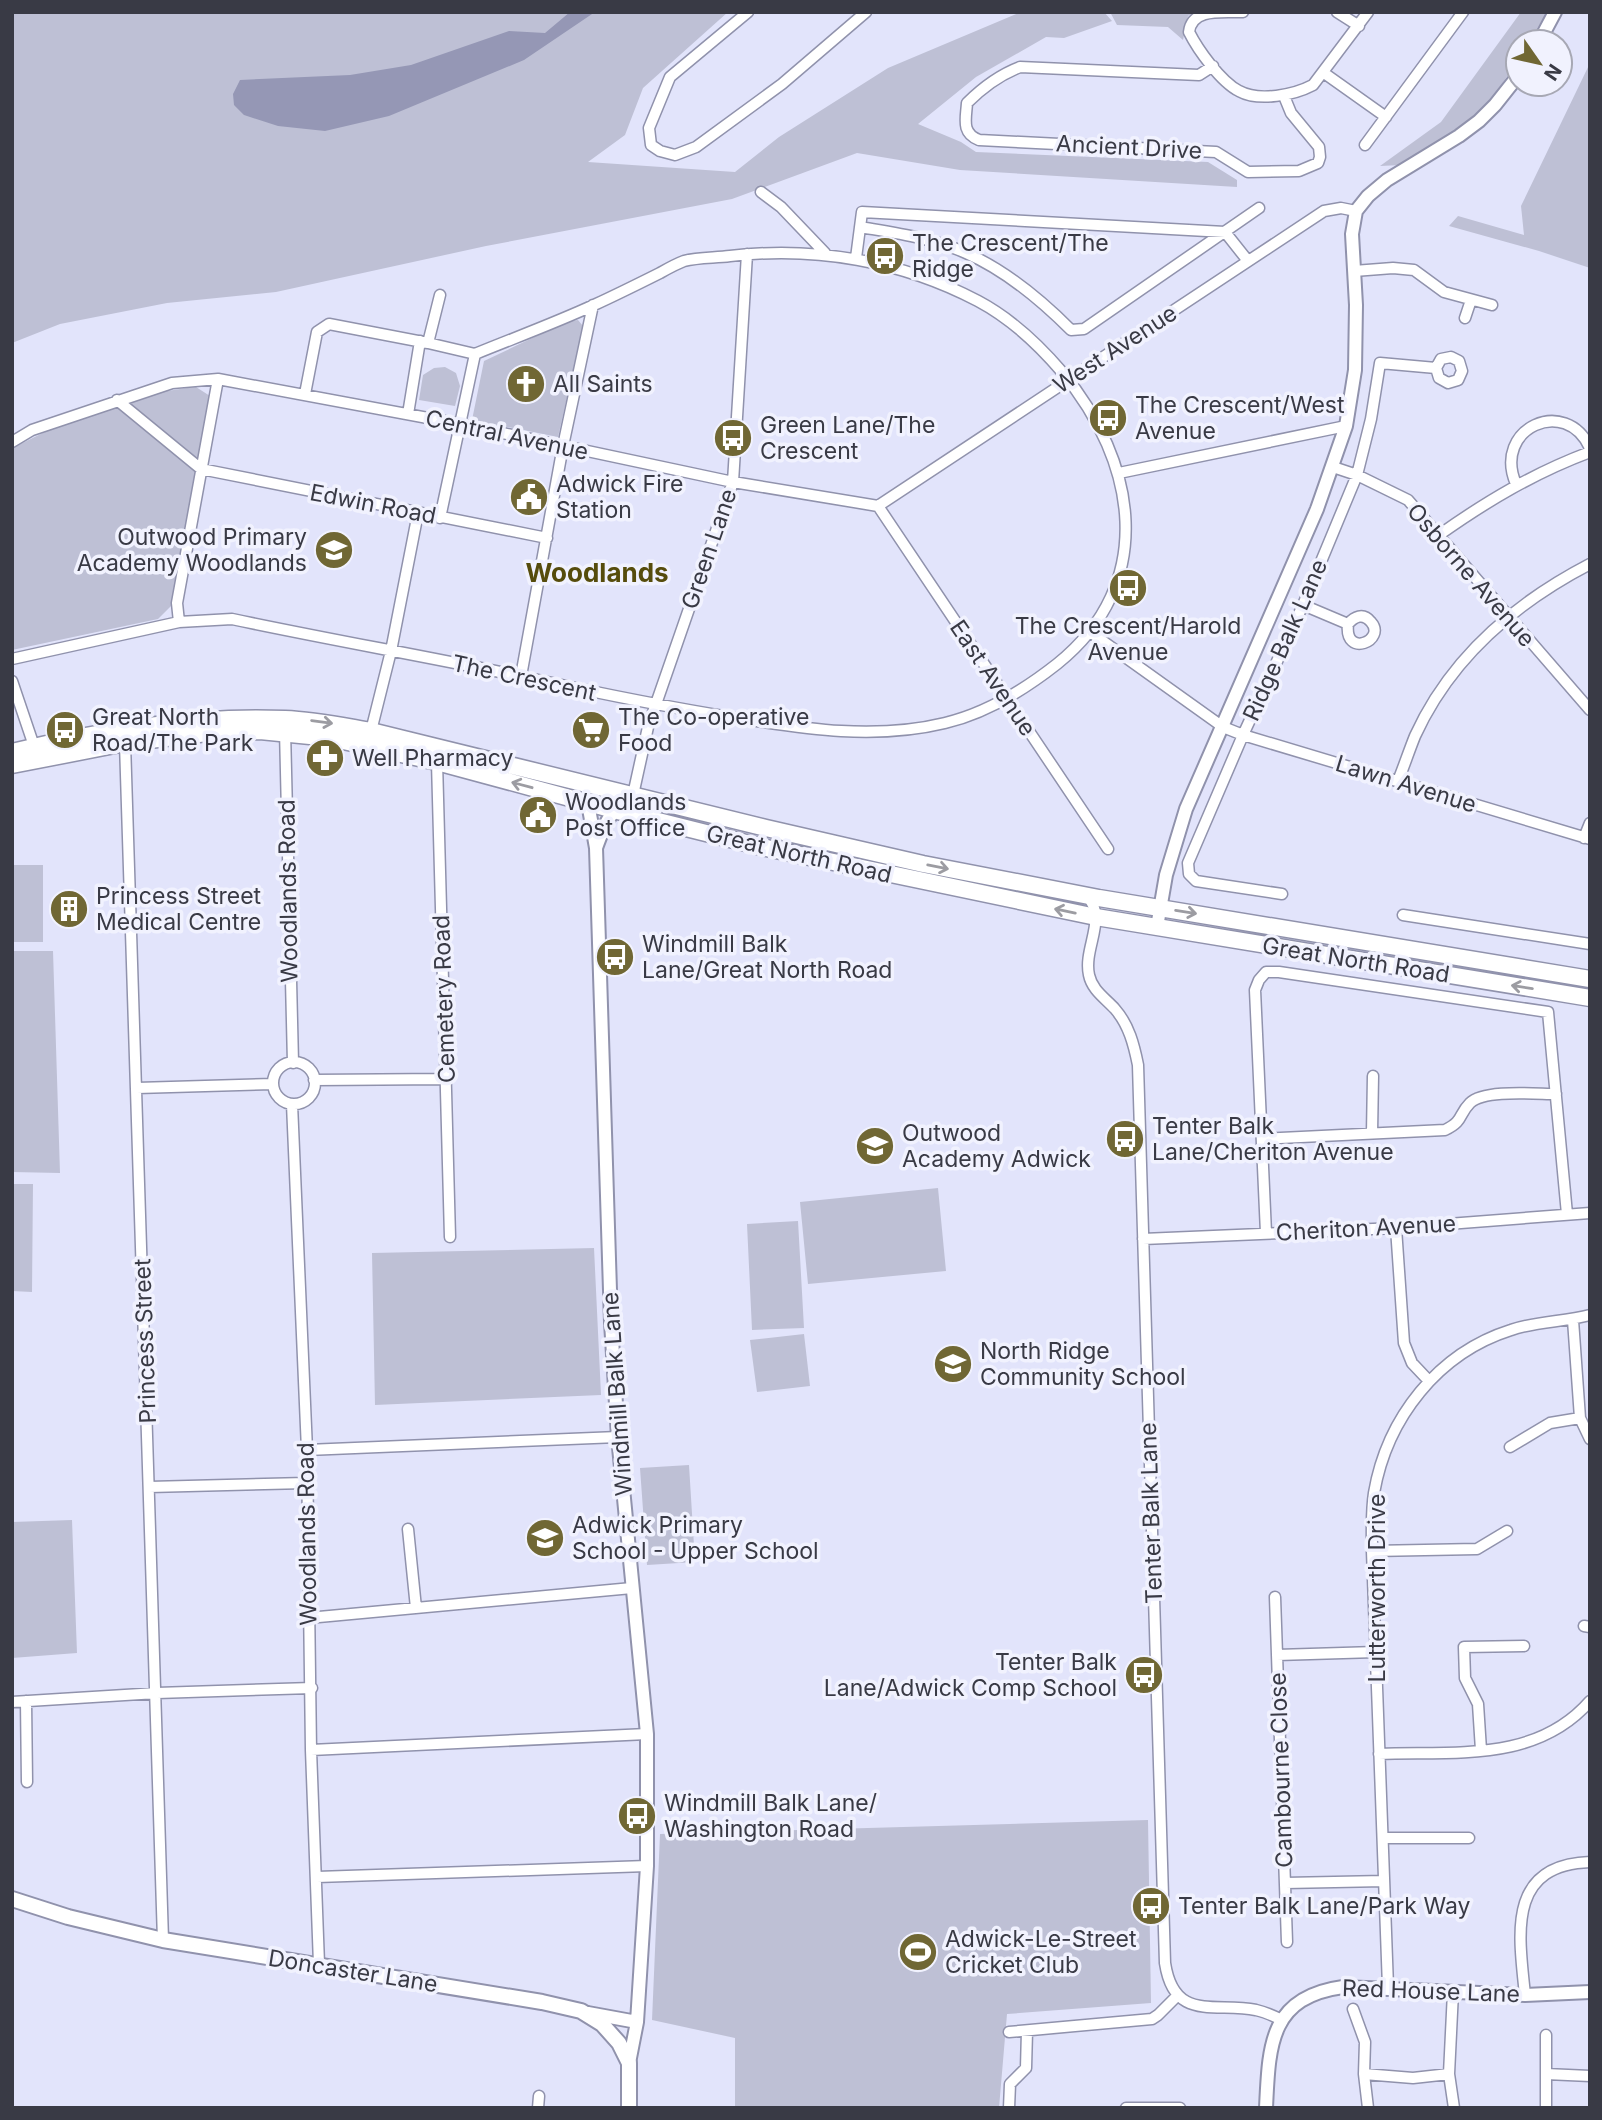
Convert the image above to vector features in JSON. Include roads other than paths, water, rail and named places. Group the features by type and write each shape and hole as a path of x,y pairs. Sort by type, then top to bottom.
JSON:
{"highway":[{"name":"Great North Road","path":"12,752 76,737 207,720 285,726 437,762 762,847 1096,918 1590,998"},
{"name":"Great North Road","path":"12,765 125,743 319,722 371,731 923,864 1160,908 1590,978"}],"main road":[{"name":"Doncaster Lane","path":"12,1899 68,1917 163,1940 319,1964 581,2011 602,2024 619,2043 629,2063"},
{"path":"629,2063 629,2108"}],"street":[{"path":"748,12 670,77 649,128 651,145 675,155 696,147 782,84 866,12"},
{"path":"1243,12 1209,13 1196,17 1189,26 1189,32 1213,66 1236,90 1246,94 1284,96 1301,92 1313,85 1368,12"},
{"path":"1337,12 1359,26"},
{"path":"1366,145 1463,12"},
{"path":"1546,28 1555,12"},
{"name":"Ancient Drive","path":"1213,66 1199,75 1020,67 1008,71 984,87 967,103 965,127 971,136 979,140 1216,152 1248,172 1299,171 1318,163 1319,147 1291,113 1284,96"},
{"path":"1324,73 1386,117"},
{"path":"1356,211 1368,196 1387,180 1479,121 1504,94"},
{"path":"761,192 781,207 825,253"},
{"path":"860,227 908,236 965,253 1010,279 1046,305 1071,330 1084,328 1259,208"},
{"name":"West Avenue","path":"878,506 1324,211 1340,208 1356,211"},
{"name":"Ridge Balk Lane","path":"1157,927 1179,830 1317,509 1346,426 1355,370 1352,234 1356,211"},
{"path":"856,258 862,212 1225,232 1248,261"},
{"name":"The Crescent","path":"12,659 179,622 232,619 656,705 814,730 865,733 943,724 975,715 1037,680 1058,663 1090,632 1106,606 1123,558 1126,529 1119,473 1107,441 1068,380 1045,352 1012,324 981,303 934,282 856,258 825,253 747,254 685,261 593,306 475,354"},
{"name":"Green Lane","path":"633,795 648,727 733,482 747,254"},
{"path":"1354,271 1393,268 1415,270 1438,290 1492,305"},
{"path":"408,414 424,342 440,295"},
{"path":"1465,318 1471,300"},
{"path":"521,676 593,306"},
{"path":"306,394 317,332 329,324 475,354 439,518"},
{"name":"Ridge Balk Lane","path":"1282,894 1196,881 1188,874 1188,863 1303,605 1357,475 1371,419 1380,363 1436,368"},
{"path":"179,622 177,603 218,379"},
{"name":"Central Avenue","path":"12,442 32,430 172,383 218,379 460,424 733,482 878,506"},
{"path":"117,400 201,469"},
{"path":"1439,536 1516,484 1590,450 1577,430 1554,421 1541,422 1529,428 1513,447 1510,460 1516,484"},
{"path":"1119,473 1346,426"},
{"name":"Osborne Avenue","path":"1333,467 1357,475 1408,500 1590,710"},
{"name":"Edwin Road","path":"201,469 547,538"},
{"name":"East Avenue","path":"878,506 1108,849"},
{"path":"371,731 391,651 418,513"},
{"path":"1398,781 1416,734 1441,690 1472,650 1508,615 1549,585 1590,564"},
{"path":"1303,605 1348,624"},
{"name":"Lawn Avenue","path":"1090,632 1223,727 1587,839"},
{"path":"12,681 34,746"},
{"name":"Woodlands Road","path":"285,726 293,1063"},
{"name":"Princess Street","path":"125,743 163,1940"},
{"name":"Cemetery Road","path":"437,762 450,1237"},
{"path":"614,810 633,795"},
{"name":"Windmill Balk Lane","path":"588,803 596,848 611,1308 618,1437 646,1734 647,1866 637,2022 629,2063"},
{"name":"Windmill Balk Lane","path":"596,848 604,825 614,810"},
{"path":"1587,839 1590,823"},
{"path":"1087,895 1094,903 1096,918"},
{"path":"1096,918 1115,900"},
{"path":"1403,915 1590,944"},
{"name":"Tenter Balk Lane","path":"1096,918 1088,965 1089,977 1097,991 1125,1023 1134,1044 1138,1065 1165,1963 1167,1978 1178,1995"},
{"path":"1266,1233 1255,990 1259,979 1266,972 1548,1012 1567,1213"},
{"path":"293,1063 310,1070 314,1088 309,1098 292,1104 281,1100 273,1084 279,1068 293,1063"},
{"path":"1372,1133 1373,1076"},
{"path":"314,1080 446,1079"},
{"path":"137,1088 273,1084"},
{"path":"1262,1139 1445,1130 1458,1124 1471,1102 1489,1095 1556,1094"},
{"name":"Woodlands Road","path":"292,1104 307,1450 311,1750 319,1964"},
{"name":"Cheriton Avenue","path":"1143,1239 1396,1228 1590,1213"},
{"path":"1396,1228 1404,1343 1412,1363 1429,1381"},
{"name":"Lutterworth Drive","path":"1388,1987 1372,1551 1374,1495 1380,1464 1392,1434 1408,1406 1429,1381 1451,1362 1479,1343 1510,1330 1590,1315"},
{"path":"1573,1320 1580,1418 1590,1439"},
{"path":"1510,1447 1550,1423 1580,1418"},
{"path":"307,1450 618,1437"},
{"path":"149,1487 306,1483"},
{"path":"408,1530 416,1608"},
{"path":"1372,1551 1477,1549 1507,1531"},
{"path":"308,1618 632,1588"},
{"name":"Cambourne Close","path":"1275,1598 1287,1942"},
{"path":"1481,1750 1478,1704 1465,1678 1464,1647 1524,1646"},
{"path":"1277,1655 1376,1652"},
{"path":"12,1702 157,1693 312,1688"},
{"path":"26,1701 27,1782"},
{"path":"1379,1754 1512,1748 1548,1735 1573,1718 1590,1701"},
{"path":"311,1750 646,1734"},
{"path":"1383,1838 1469,1838"},
{"path":"1525,1995 1520,1932 1523,1905 1532,1888 1544,1876 1559,1867 1590,1862"},
{"path":"317,1877 647,1866"},
{"path":"1285,1883 1384,1881"},
{"name":"Red House Lane","path":"1282,2020 1302,2000 1328,1989 1388,1987 1525,1995 1590,1992"},
{"path":"1453,1992 1449,2074 1454,2108"},
{"path":"1009,2032 1152,2019 1178,1995 1196,2006 1257,2010 1282,2020 1269,2049 1266,2108"},
{"path":"1353,2009 1365,2042 1367,2108"},
{"path":"581,2011 637,2022"},
{"path":"1009,2108 1010,2084 1026,2068 1027,2031"},
{"path":"1546,2035 1546,2108"},
{"path":"1364,2074 1413,2078 1449,2074"},
{"path":"1546,2074 1590,2076"},
{"path":"538,2108 539,2096"},
{"path":"1126,2108 1180,2108"}],"place":[{"name":"The Crescent/The Ridge","path":"885,256"},
{"name":"All Saints","path":"526,384"},
{"name":"The Crescent/West Avenue","path":"1108,418"},
{"name":"Green Lane/The Crescent","path":"733,438"},
{"name":"Adwick Fire Station","path":"529,497"},
{"name":"Outwood Primary Academy Woodlands","path":"334,550"},
{"name":"The Crescent/Harold Avenue","path":"1128,588"},
{"name":"Great North Road/The Park","path":"65,730"},
{"name":"The Co-operative Food","path":"591,730"},
{"name":"Well Pharmacy","path":"325,758"},
{"name":"Woodlands Post Office","path":"538,815"},
{"name":"Princess Street Medical Centre","path":"69,909"},
{"name":"Windmill Balk Lane/Great North Road","path":"615,957"},
{"name":"Tenter Balk Lane/Cheriton Avenue","path":"1125,1139"},
{"name":"Outwood Academy Adwick","path":"875,1146"},
{"name":"North Ridge Community School","path":"953,1364"},
{"name":"Adwick Primary School - Upper School","path":"545,1538"},
{"name":"Tenter Balk Lane/Adwick Comp School","path":"1144,1675"},
{"name":"Windmill Balk Lane/ Washington Road","path":"637,1816"},
{"name":"Tenter Balk Lane/Park Way","path":"1151,1906"},
{"name":"Adwick-Le-Street Cricket Club","path":"918,1952"}],"district":[{"name":"Woodlands","path":"597,572"}]}
